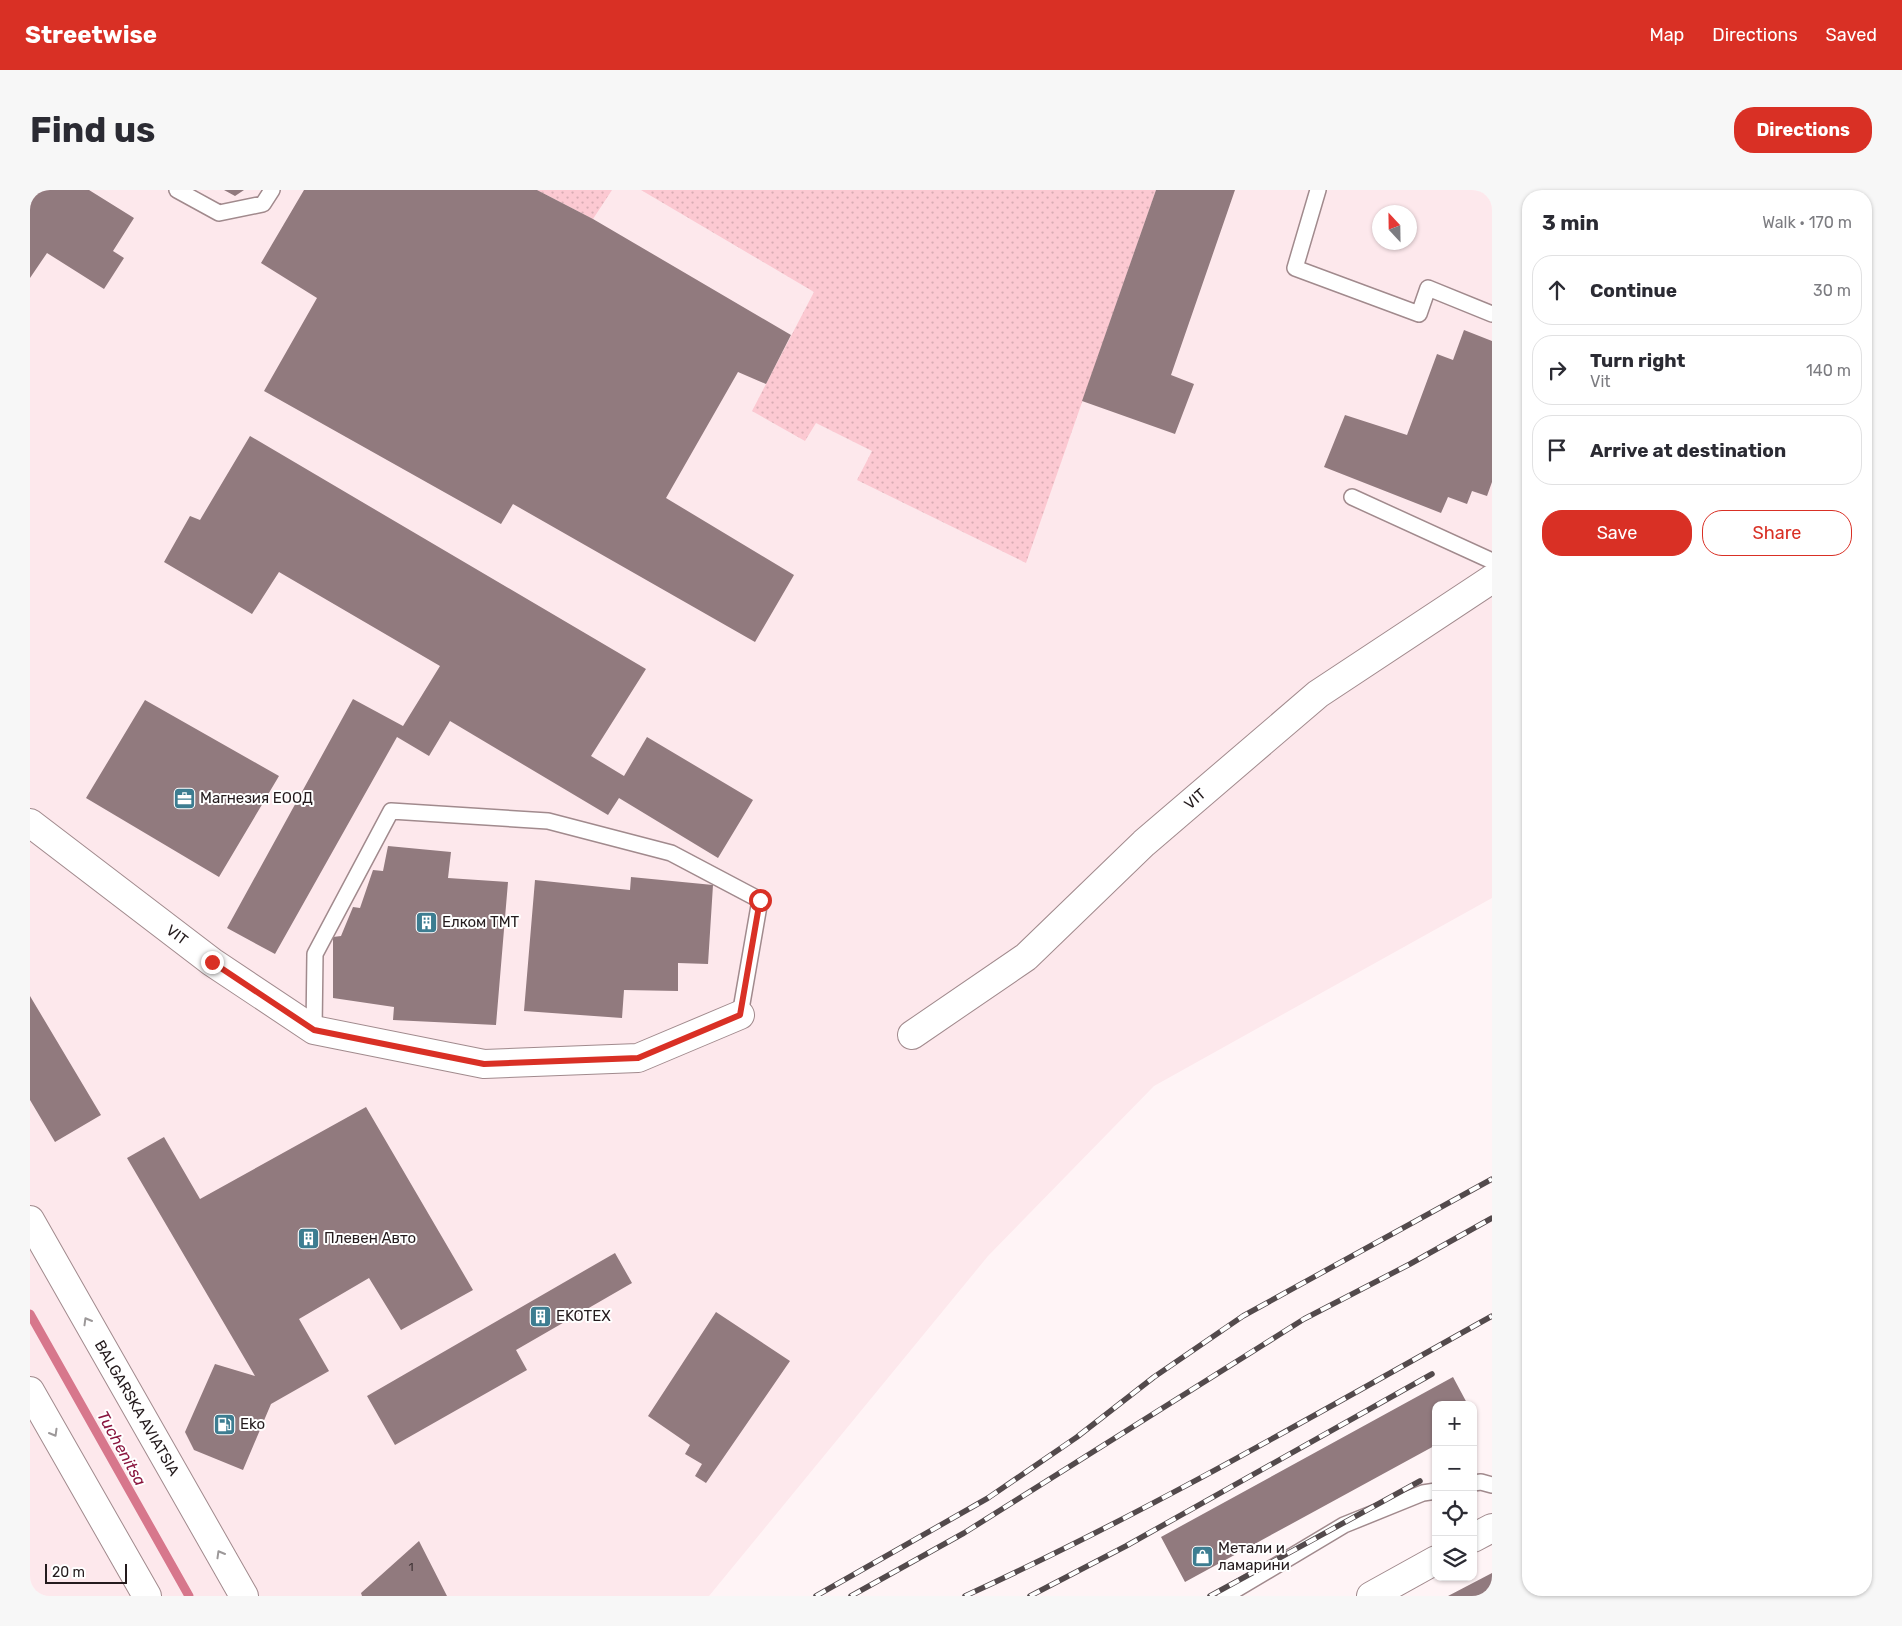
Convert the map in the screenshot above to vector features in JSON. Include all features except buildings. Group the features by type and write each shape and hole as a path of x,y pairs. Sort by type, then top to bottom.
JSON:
{"street":[{"name":"VIT","path":"912,1036 1026,957 1144,843 1318,694 1492,579"},
{"name":"VIT","path":"30,823 212,962 314,1030 484,1064 638,1058 740,1015"},
{"name":"BALGARSKA AVIATSIA","path":"30,1220 244,1596"},
{"path":"30,1391 147,1596"},
{"path":"1477,1536 1492,1528"},
{"path":"1371,1596 1432,1562"}],"lane":[{"path":"177,190 219,213 263,204 272,190"},
{"path":"1318,190 1295,268 1419,314 1428,288 1492,314"},
{"path":"1352,497 1492,561"},
{"path":"314,1030 315,954 391,811 548,822 671,853 760,900 740,1015"},
{"path":"1477,1483 1492,1485"},
{"path":"1226,1596 1344,1525 1423,1493 1432,1492"}],"shaded area":[{"path":"30,190 1492,190 1492,898 1154,1086 988,1256 709,1596 30,1596"},
{"path":"537,190 612,190 593,219"},
{"path":"641,190 1156,190 1026,563 857,480 872,451 816,423 805,441 752,411 814,292"}],"waterway":[{"name":"Tuchenitsa","path":"30,1314 189,1596"}],"railway":[{"path":"816,1596 988,1498 1077,1437 1154,1377 1243,1316 1492,1179"},
{"path":"851,1596 964,1533 1304,1319 1410,1264 1492,1218"},
{"path":"965,1596 1165,1497 1492,1316"},
{"path":"1030,1596 1126,1546 1432,1374"},
{"path":"1210,1596 1420,1481"}],"place":[{"name":"Магнезия ЕООД","path":"184,798"},
{"name":"Елком ТМТ","path":"426,922"},
{"name":"Плевен Авто","path":"308,1238"},
{"name":"EKOTEX","path":"540,1316"},
{"name":"Eko","path":"224,1424"},
{"name":"Метали и ламарини","path":"1202,1557"}],"route":[{"path":"212,962 314,1030 484,1064 638,1058 740,1015 760,900"}]}
